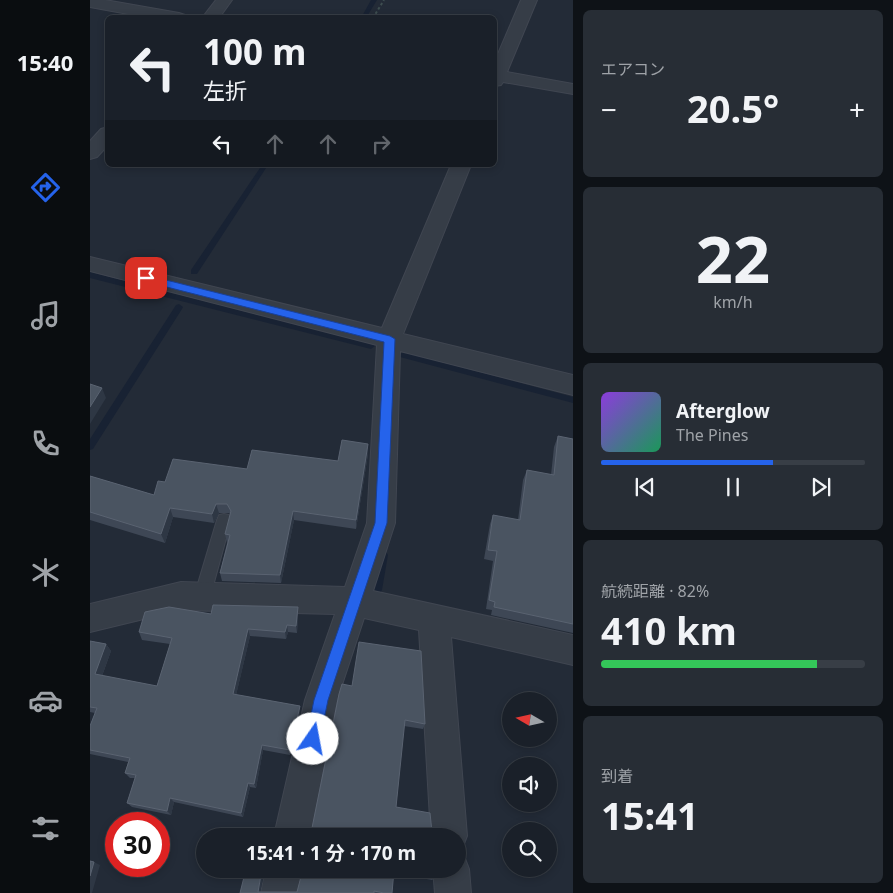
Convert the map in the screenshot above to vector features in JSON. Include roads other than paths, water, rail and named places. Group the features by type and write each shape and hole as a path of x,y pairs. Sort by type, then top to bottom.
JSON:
{"street":[{"path":"212,15 224,0"},
{"path":"497,75 529,0"},
{"path":"90,2 162,15"},
{"path":"497,77 573,89"},
{"path":"90,153 105,136"},
{"path":"294,828 321,700 381,523 390,339 460,167"},
{"path":"90,264 573,385"},
{"path":"90,618 181,596 353,602 573,650"},
{"path":"434,620 448,828"},
{"path":"279,893 282,878"},
{"path":"452,878 453,893"}],"lane":[{"path":"202,597 224,520"}],"waterway":[{"path":"365,15 374,0"},
{"path":"194,272 264,167"},
{"path":"90,275 371,346"},
{"path":"90,446 179,307"},
{"path":"403,355 573,400"},
{"path":"377,590 383,555"}]}
